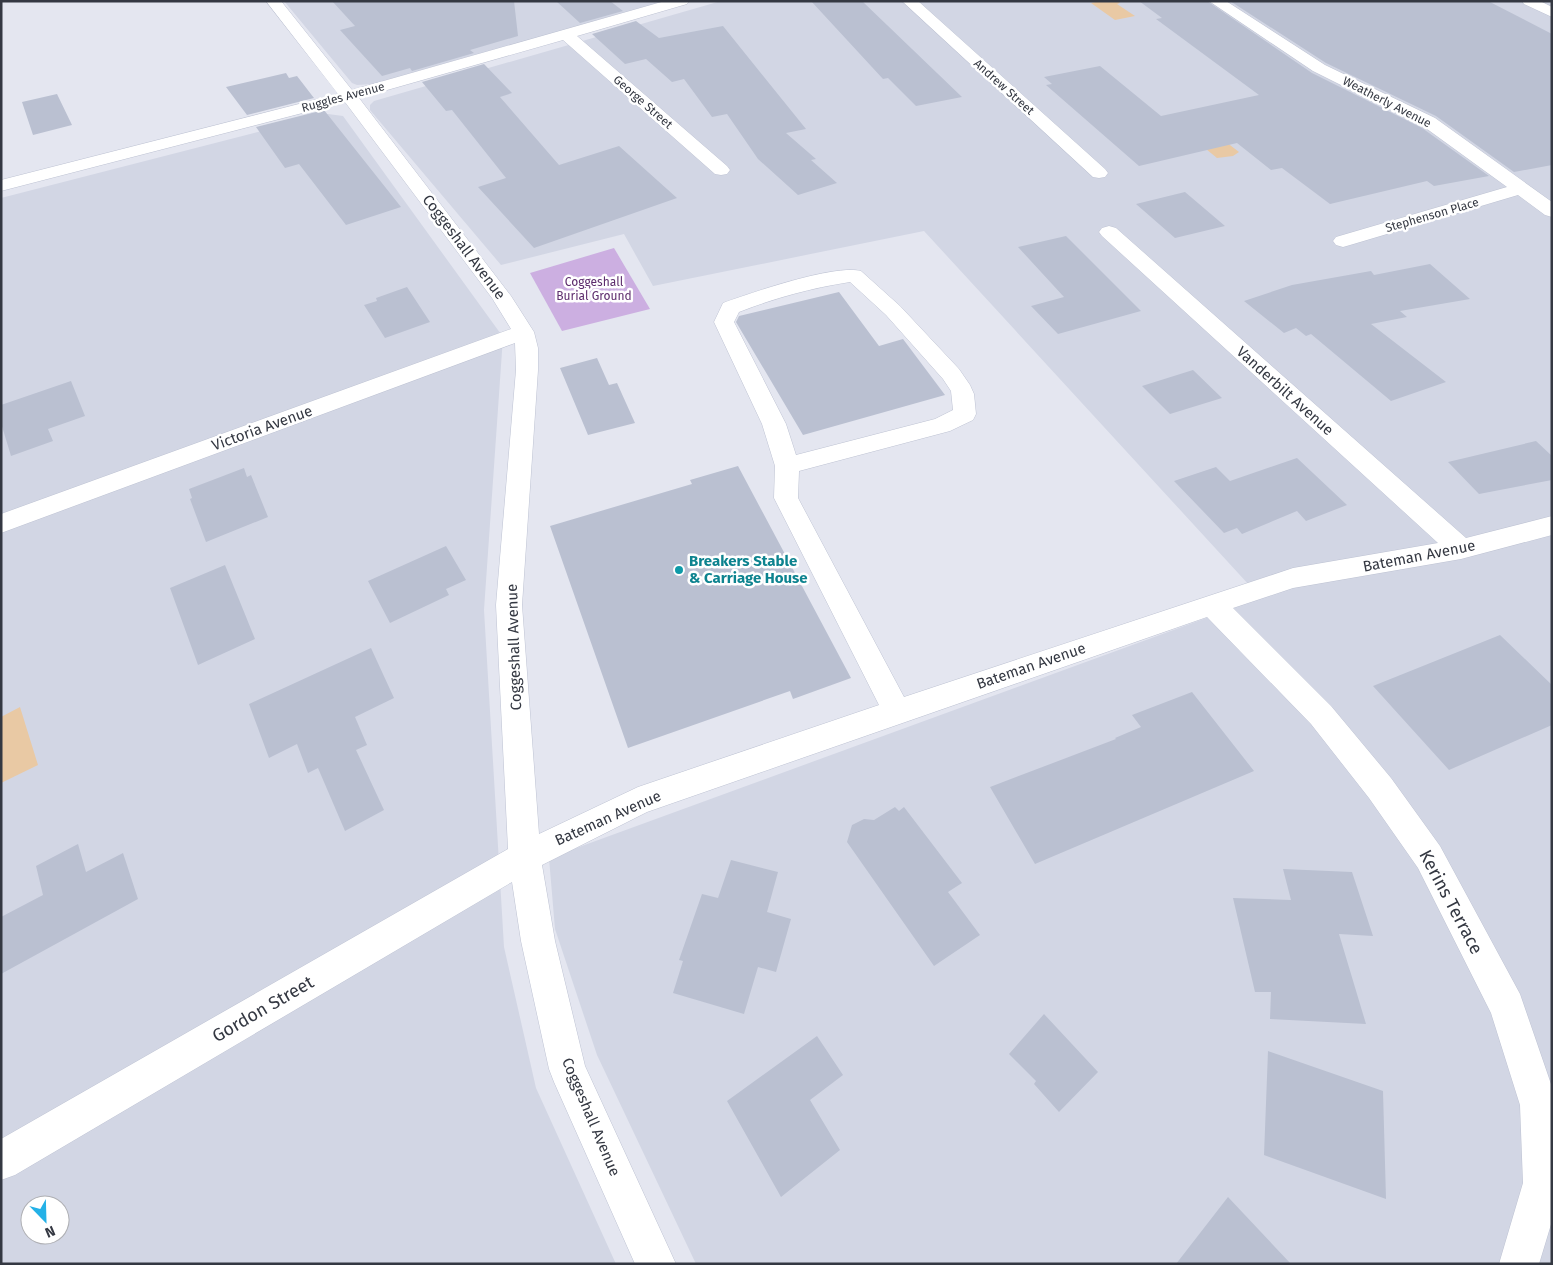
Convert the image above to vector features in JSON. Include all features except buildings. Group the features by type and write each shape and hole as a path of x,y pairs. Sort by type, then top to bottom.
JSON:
{"street":[{"name":"Coggeshall Avenue","path":"273,1 349,96 501,296 523,332 527,348 527,370 509,605 525,857 538,941 567,1069 656,1264"},
{"name":"Ruggles Avenue","path":"1,186 349,96 682,1"},
{"name":"Andrew Street","path":"909,1 1099,173"},
{"name":"Weatherly Avenue","path":"1216,1 1319,68 1429,122 1552,211"},
{"path":"1529,1 1552,13"},
{"name":"George Street","path":"566,34 721,170"},
{"name":"Stephenson Place","path":"1343,241 1520,189"},
{"name":"Vanderbilt Avenue","path":"1108,232 1461,550"},
{"path":"787,466 942,425 965,414 962,391 950,372 928,350 905,321 872,289 854,275 828,278 767,294 730,308 724,322 774,424 787,466 786,498 898,713"},
{"name":"Victoria Avenue","path":"1,524 523,332"},
{"name":"Bateman Avenue","path":"525,857 638,802 1212,604 1293,578 1461,550 1552,525"},
{"name":"Kerins Terrace","path":"1212,604 1321,715 1380,788 1429,856 1507,1007 1539,1105 1544,1183 1519,1264"},
{"name":"Gordon Street","path":"1,1161 525,857"}],"shaded area":[{"path":"284,1 665,1 373,84 357,85 352,83"},
{"path":"721,1 1552,1 1552,1264 696,1264 597,1055 555,929 549,858 1261,598 924,231 653,286 624,234 501,265 370,110 370,105 374,101"},
{"path":"1118,1 1120,3 1117,4 1135,16 1115,20 1091,3"},
{"path":"328,114 343,116 503,337 484,610 504,947 536,1088 616,1264 1,1264 1,198"},
{"path":"1213,132 1239,152 1233,156 1217,158 1190,136"},
{"path":"20,707 38,765 1,783 1,717"}],"green space":[{"name":"Coggeshall Burial Ground","path":"614,248 650,309 562,331 530,273"}],"place":[{"name":"Breakers Stable & Carriage House","path":"679,570"}]}
